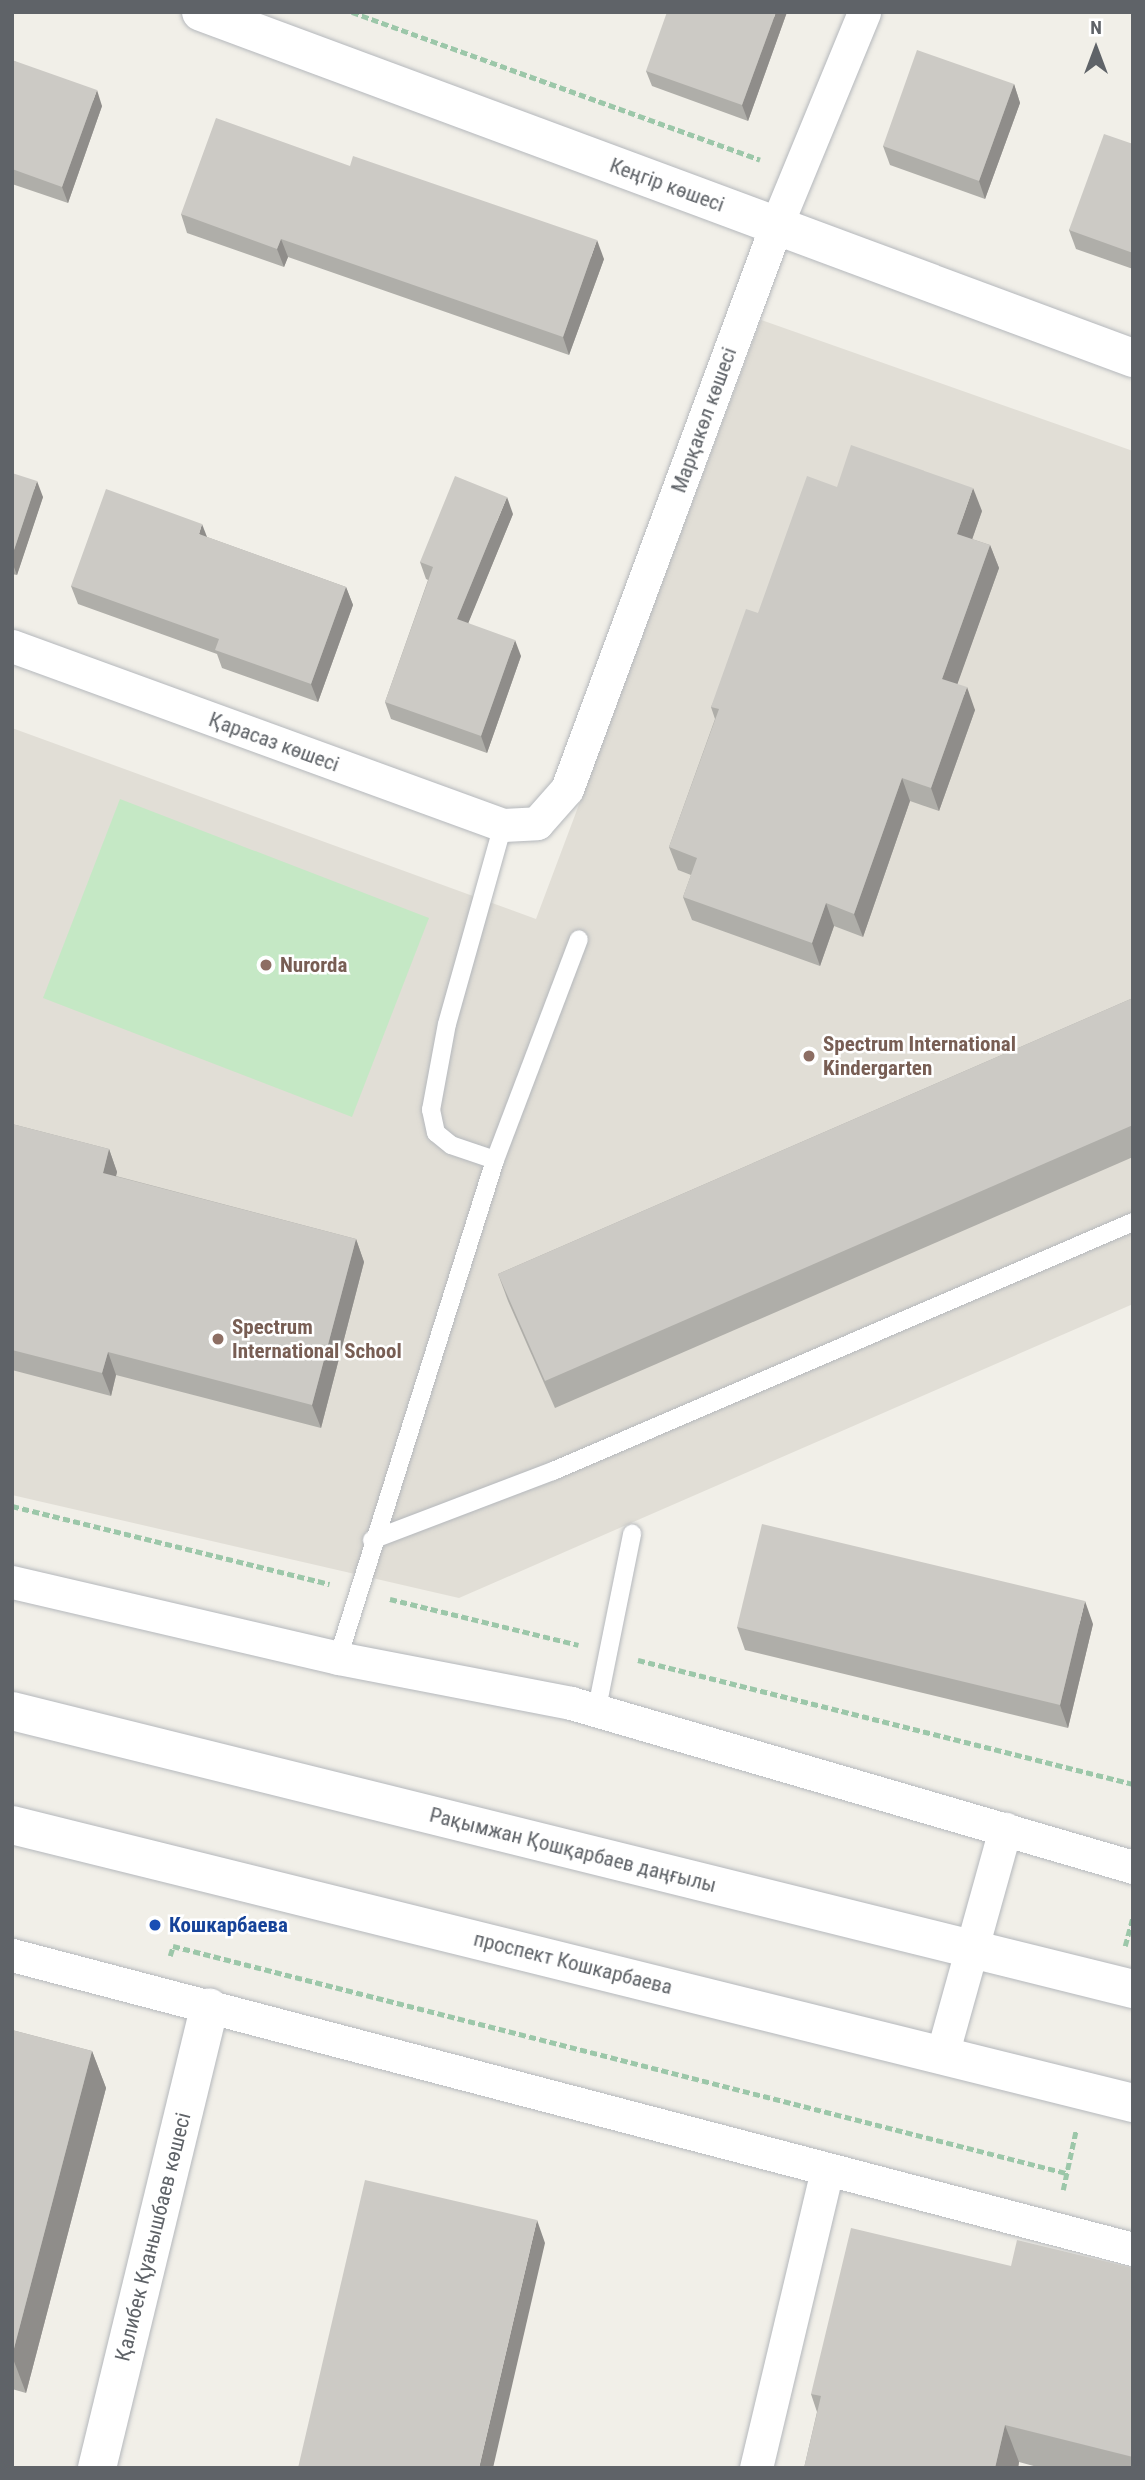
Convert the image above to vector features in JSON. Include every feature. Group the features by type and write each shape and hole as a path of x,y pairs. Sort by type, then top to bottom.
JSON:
{"main road":[{"name":"Кеңгір көшесі","path":"201,12 1133,358"},
{"name":"Рақымжан Қошқарбаев даңғылы","path":"12,1711 1133,1989"},
{"name":"проспект Кошкарбаева","path":"12,1825 1133,2103"},
{"name":"Қалибек Қуанышбаев көшесі","path":"97,2468 209,2007"}],"street":[{"name":"Марқакөл көшесі","path":"537,823 566,789 776,226 864,12"},
{"name":"Қарасаз көшесі","path":"12,646 503,825 537,823"},
{"path":"12,1581 338,1658 571,1703 596,1713 1133,1867"},
{"path":"942,2054 1005,1829"},
{"path":"12,1955 1133,2249"},
{"path":"756,2468 827,2169"}],"lane":[{"path":"495,1160 451,1146 436,1133 431,1110 447,1024 503,825"},
{"path":"338,1658 372,1540 495,1160 579,939"},
{"path":"372,1540 553,1471 1133,1222"},
{"path":"596,1713 632,1534"}],"path":[{"path":"352,12 797,173"},
{"path":"12,1506 1133,1784"},
{"path":"158,1993 173,1946 1066,2173"},
{"path":"1054,2228 1084,2090"}],"shaded area":[{"name":"Spectrum International Kindergarten","path":"761,320 1133,451 1133,1304 459,1598 12,1495 12,728 536,919"}],"green space":[{"path":"120,799 429,918 352,1117 43,998"}],"building":[{"path":"667,12 776,12 742,105 646,71"},
{"path":"917,50 1014,84 979,181 883,146"},
{"path":"12,60 97,90 62,187 12,169"},
{"path":"216,118 350,166 353,156 597,240 563,337 281,239 277,249 181,214"},
{"path":"1104,134 1133,144 1133,253 1069,230"},
{"path":"851,445 973,488 957,534 990,545 942,679 967,687 931,788 902,778 854,914 826,903 812,943 683,897 697,858 669,847 719,709 711,707 746,609 758,613 807,476 837,487"},
{"path":"12,473 37,481 12,556"},
{"path":"455,476 507,497 457,619 515,640 481,736 385,702 433,567 420,562"},
{"path":"106,489 202,524 199,534 346,587 311,684 215,650 219,639 71,586"},
{"path":"1133,998 1133,1125 545,1381 498,1274"},
{"path":"12,1124 109,1149 103,1173 356,1239 312,1405 108,1352 102,1373 12,1350"},
{"path":"762,1524 1085,1601 1060,1705 737,1627"},
{"path":"12,2030 92,2051 12,2356"},
{"path":"365,2180 537,2220 479,2468 298,2468"},
{"path":"851,2228 1011,2266 1017,2240 1133,2268 1133,2457 1005,2425 995,2468 804,2468 821,2396 811,2394"}],"place":[{"name":"Nurorda","path":"266,965"},
{"name":"Spectrum International Kindergarten","path":"809,1056"},
{"name":"Spectrum International School","path":"218,1339"},
{"name":"Кошкарбаева","path":"155,1925"}]}
